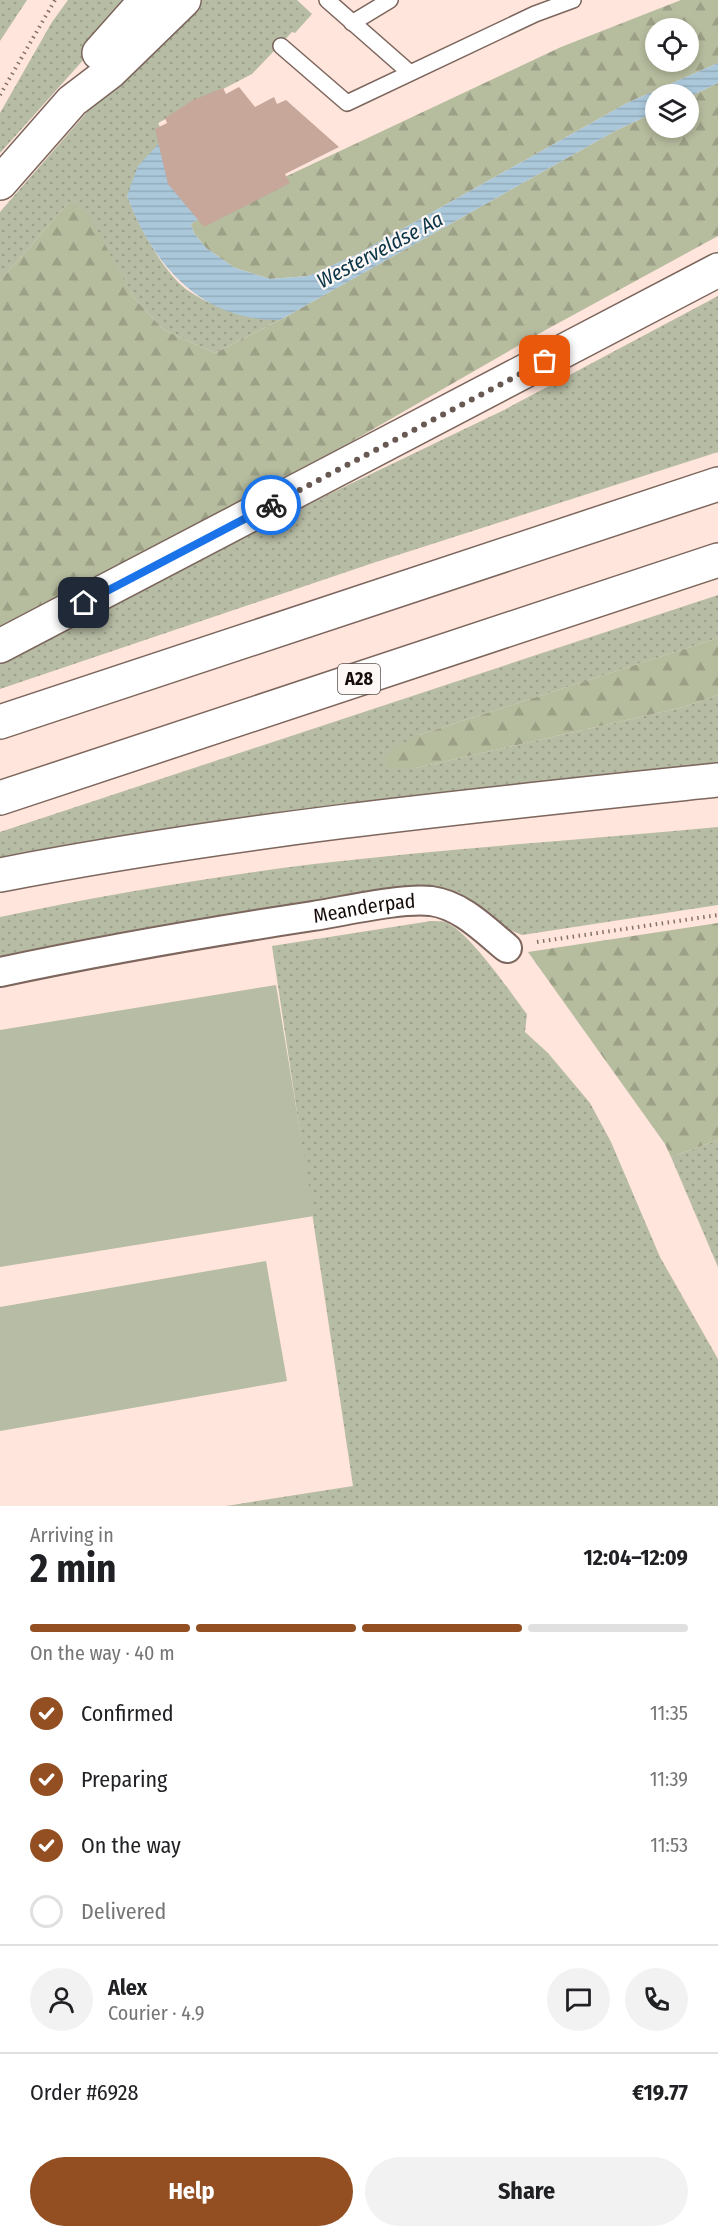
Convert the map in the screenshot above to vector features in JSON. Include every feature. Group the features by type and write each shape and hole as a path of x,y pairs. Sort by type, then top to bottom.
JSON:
{"main road":[{"path":"72,101 94,58 146,0"},
{"path":"0,183 72,101 110,72 184,0"},
{"path":"0,646 718,270"},
{"path":"0,722 718,484"},
{"name":"A28","path":"0,798 718,560"},
{"path":"0,875 118,852 365,817 718,780"}],"street":[{"name":"Meanderpad","path":"0,972 216,931 391,904 429,901 450,906 465,914 507,948"}],"lane":[{"path":"327,0 409,72"},
{"path":"352,23 390,0"},
{"path":"281,46 347,103 535,14 573,0"}],"path":[{"path":"0,95 55,0"},
{"path":"507,948 718,915"}],"green space":[{"path":"0,0 27,0 0,41"},
{"path":"68,0 137,0 0,153 0,113 52,22"},
{"path":"202,0 297,0 312,14 252,74 158,123 165,137 127,196 136,218 156,253 170,274 187,290 211,304 240,314 280,320 215,353 164,330 133,297 113,262 69,202 0,281 0,212 121,73"},
{"path":"681,0 718,0 718,63 699,71 699,18 645,18 645,72 698,72 670,84 645,84 645,95 356,255 308,276 270,279 235,268 206,248 194,233 191,224 204,215 561,47"},
{"path":"718,83 718,236 542,332 220,517 0,632 0,281 69,202 89,215 133,297 164,330 215,353 280,320 615,131 645,117 645,138 699,138 699,92"},
{"path":"718,296 718,452 376,562 0,689 0,660 157,577 504,410"},
{"path":"718,595 718,638 419,735 416,768 684,707 718,695 718,764 448,792 268,814 0,858 0,832"},
{"path":"718,638 718,695 684,707 416,768 388,768 384,758 390,750 419,735"},
{"path":"718,827 718,905 522,935 500,926 458,892 447,891 0,961 0,917 78,901 314,864"},
{"path":"431,921 445,922 455,928 477,949 527,1014 525,1032 548,1053 590,1103 611,1142 660,1257 718,1359 718,1506 226,1506 353,1486 272,946"},
{"path":"718,923 718,1140 671,1157 665,1144 528,952"},
{"path":"276,985 314,1216 0,1267 0,1030"},
{"path":"718,1140 718,1267 671,1157"},
{"path":"266,1261 287,1381 0,1431 0,1307"}],"water":[{"path":"718,63 718,83 699,92 699,84 670,84 699,72"},
{"name":"Westerveldse Aa","path":"645,95 645,117 615,131 280,320 252,318 226,311 204,299 184,284 166,266 151,245 127,196 138,166 165,137 204,215 191,224 194,233 206,248 235,268 270,279 308,276 356,255"}],"building":[{"path":"239,87 255,107 274,97 277,104 286,100 339,147 285,174 290,183 204,227 168,184 155,129 167,123 165,118 193,100 223,88 226,94"}],"way so far":[{"path":"271,505 545,361"}],"route":[{"path":"84,603 271,505"}]}
